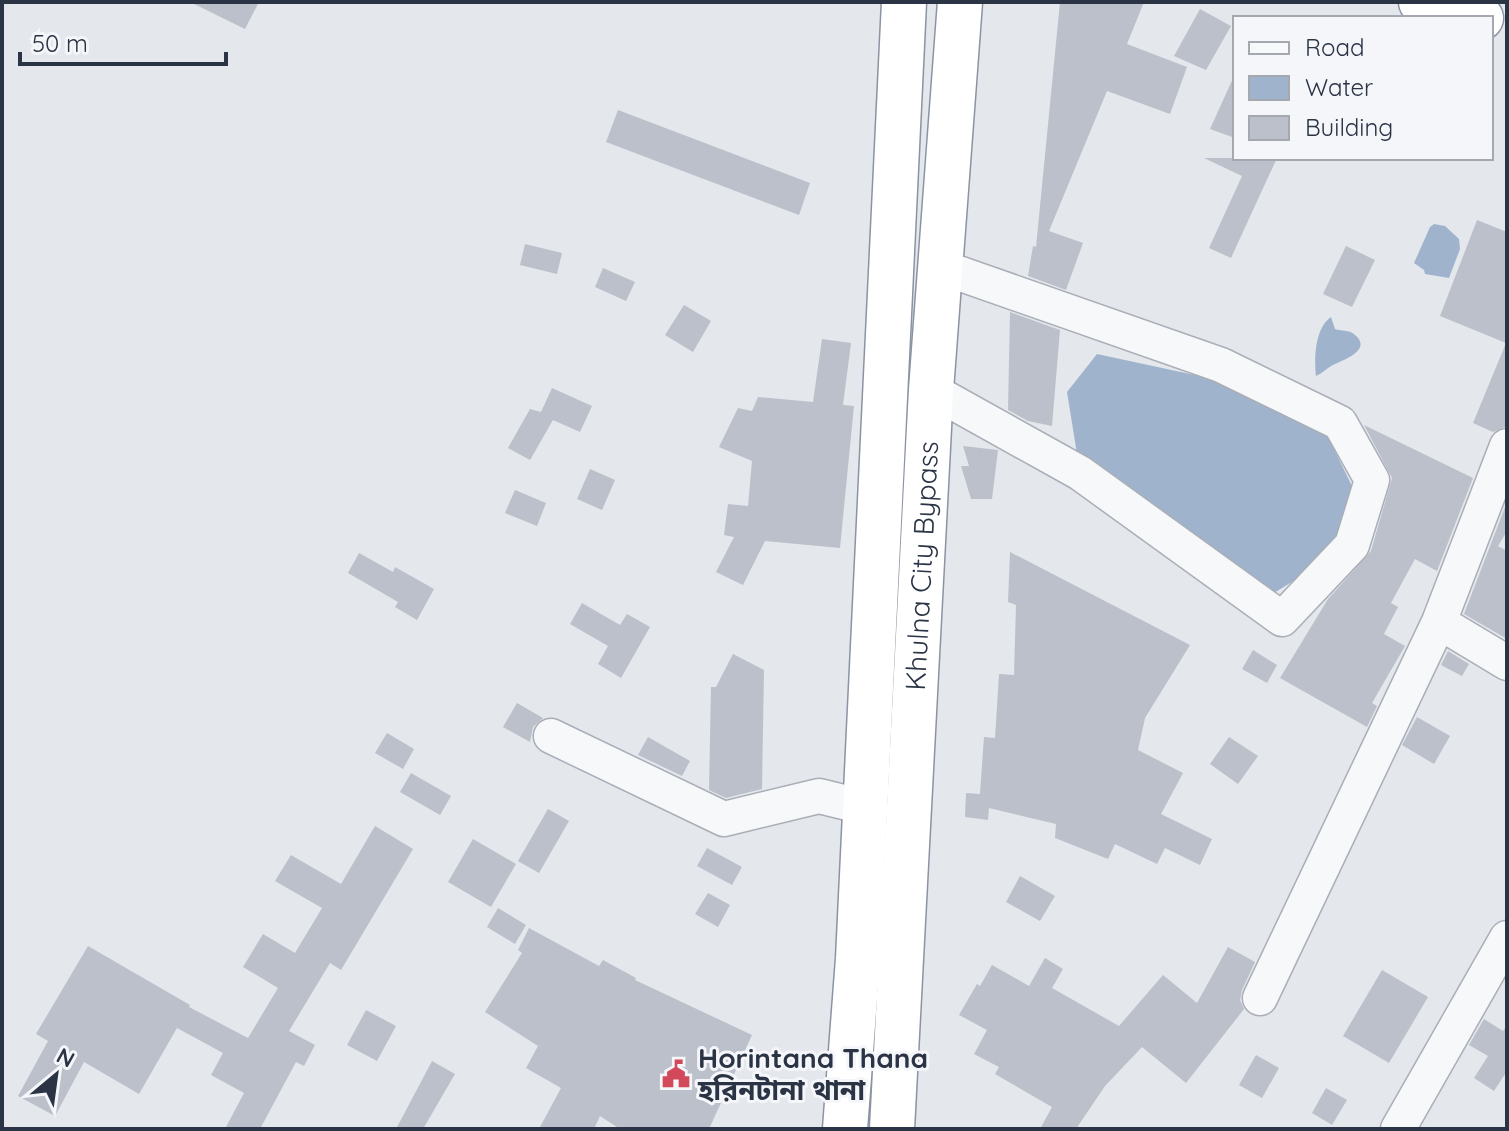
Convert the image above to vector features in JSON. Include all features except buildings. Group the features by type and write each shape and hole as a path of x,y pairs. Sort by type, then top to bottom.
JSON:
{"highway":[{"name":"Khulna City Bypass","path":"845,1129 858,959 878,577 904,2"},
{"name":"Khulna City Bypass","path":"892,1129 931,390 960,2"},
{"path":"1421,2 1474,16"}],"street":[{"path":"931,390 1080,473 1282,619 1352,545 1372,480 1340,423 1221,365 941,267"},
{"path":"1260,998 1439,622 1507,446"},
{"path":"1439,622 1507,663"},
{"path":"551,736 724,819 819,796 864,807"},
{"path":"1398,1129 1507,938"}],"water":[{"path":"1434,224 1445,226 1459,239 1460,249 1449,278 1425,274 1414,263"},
{"path":"1331,317 1335,329 1352,333 1361,345 1355,354 1316,376 1319,336"},
{"path":"1097,354 1218,380 1328,437 1352,486 1347,528 1311,570 1274,593 1077,454 1067,392"}],"place":[{"name":"Horintana Thana হরিনটানা থানা","path":"676,1074"}]}
